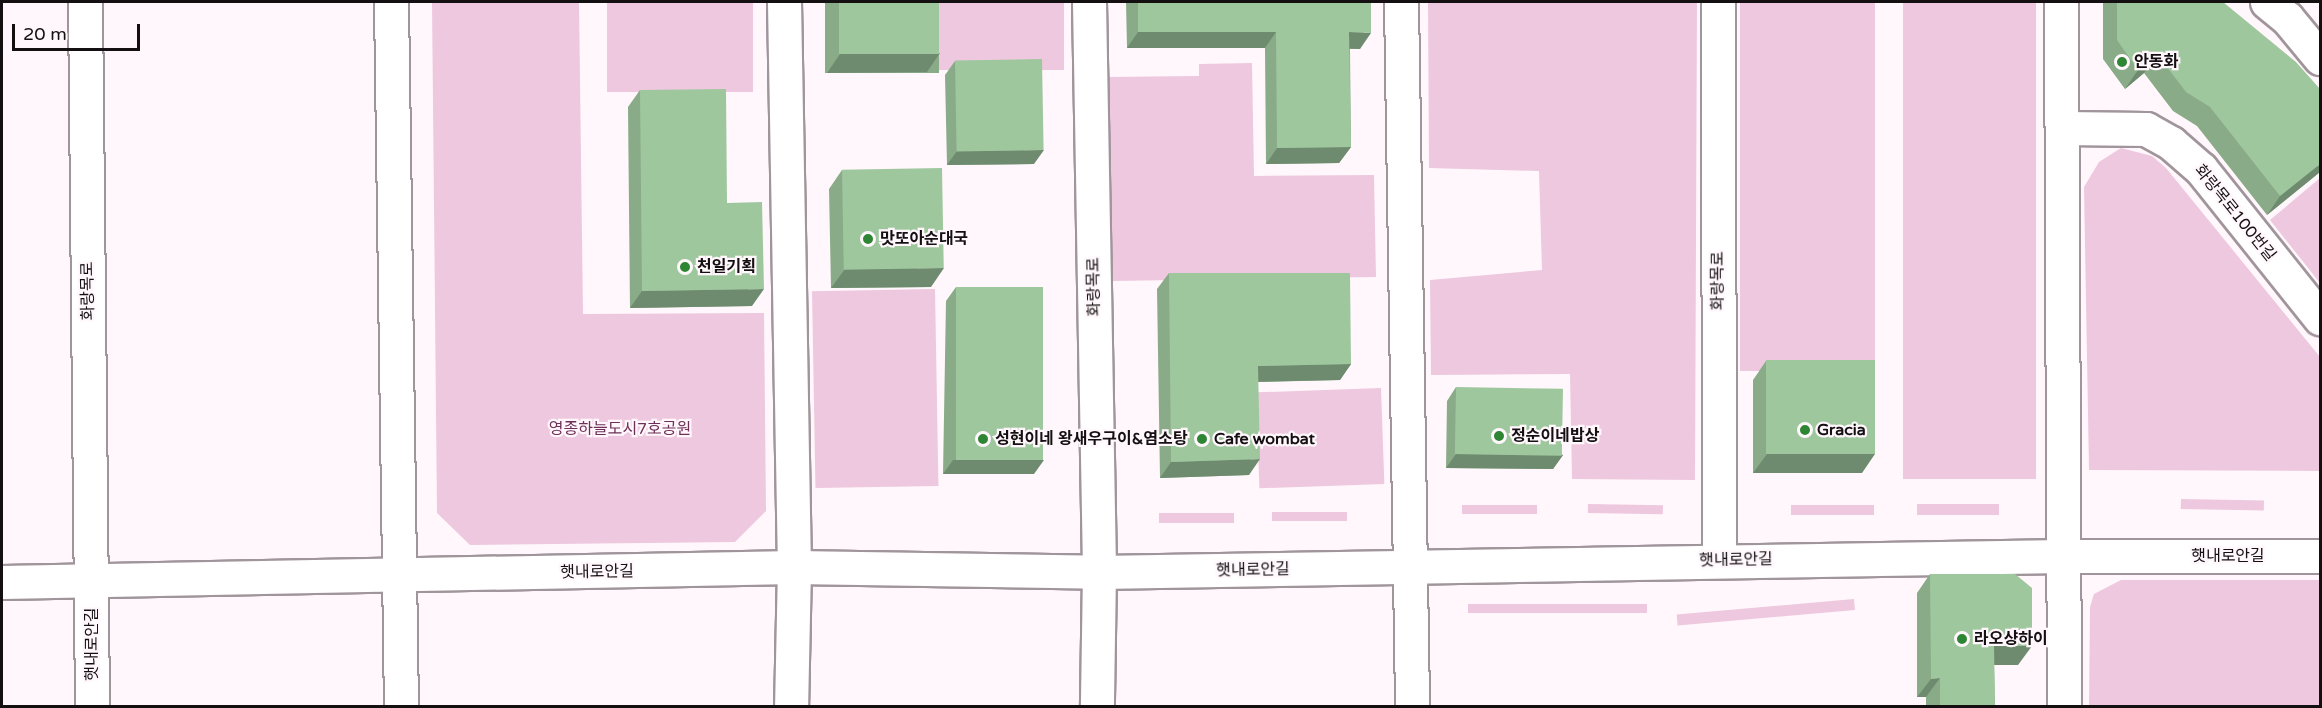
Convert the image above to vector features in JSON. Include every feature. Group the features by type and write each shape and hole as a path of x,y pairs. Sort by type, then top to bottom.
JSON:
{"street":[{"name":"화랑목로","path":"85,2 92,581"},
{"path":"391,2 401,706"},
{"path":"784,2 794,567 791,706"},
{"name":"화랑목로","path":"1089,2 1098,573"},
{"path":"1401,2 1408,567 1412,706"},
{"name":"화랑목로","path":"1718,2 1719,560"},
{"path":"2061,2 2064,706"},
{"path":"2267,2 2287,18 2320,57"},
{"name":"화랑목로100번길","path":"2063,128 2145,129 2171,143 2201,168 2320,318"},
{"name":"햇내로안길","path":"2,582 400,577 794,567 1098,573 1719,560 2320,556"},
{"path":"1097,706 1098,573"},
{"name":"햇내로안길","path":"92,581 92,706"}],"green space":[{"name":"영종하늘도시7호공원","path":"432,2 579,2 583,314 764,313 766,511 735,542 470,545 437,513"},
{"path":"607,2 753,2 753,92 607,92"},
{"path":"935,2 1064,2 1064,70 935,70"},
{"path":"1428,2 1697,2 1695,480 1572,479 1570,374 1431,375 1430,280 1542,270 1539,171 1429,168"},
{"path":"1740,2 1875,2 1875,371 1740,371"},
{"path":"1903,2 2036,2 2036,479 1903,479"},
{"path":"1252,63 1254,176 1374,175 1376,277 1113,281 1108,77 1199,76 1199,64"},
{"path":"2121,148 2152,156 2166,168 2320,357 2320,471 2089,470 2084,187 2099,162"},
{"path":"2320,178 2320,283 2270,220"},
{"path":"935,289 938,486 815,488 812,291"},
{"path":"1381,388 1384,484 1259,488 1256,392"},
{"path":"2181,499 2264,500 2264,510 2181,509"},
{"path":"1588,504 1663,505 1663,514 1588,513"},
{"path":"1917,504 1999,504 1999,515 1917,515"},
{"path":"1462,505 1537,505 1537,514 1462,514"},
{"path":"1791,505 1874,505 1874,515 1791,515"},
{"path":"1272,512 1347,512 1347,521 1272,521"},
{"path":"1159,513 1234,513 1234,523 1159,523"},
{"path":"2121,580 2320,580 2320,706 2089,706 2090,607 2094,594"},
{"path":"1854,599 1855,610 1678,625 1677,615"},
{"path":"1468,604 1647,604 1647,613 1468,613"}],"building":[{"path":"839,2 939,2 939,54 839,54"},
{"path":"1138,2 1371,2 1371,33 1349,32 1351,147 1277,148 1276,32 1138,32"},
{"path":"2117,2 2223,2 2296,62 2320,89 2320,164 2280,196 2210,107 2186,92 2157,54 2138,70 2117,40"},
{"path":"1042,59 1044,150 957,152 955,61"},
{"path":"726,89 727,203 762,202 764,289 642,291 640,90"},
{"path":"942,168 944,268 844,270 842,170"},
{"path":"1169,273 1350,273 1351,364 1258,366 1260,459 1171,462"},
{"path":"956,287 1043,287 1043,460 956,460"},
{"path":"1766,360 1875,360 1875,454 1766,454"},
{"path":"1456,387 1563,389 1562,456 1455,454"},
{"path":"1930,574 2015,574 2032,588 2032,646 1994,646 1995,706 1940,706 1940,678 1931,679"}],"place":[{"name":"안동화","path":"2122,62"},
{"name":"맛또아순대국","path":"868,239"},
{"name":"천일기획","path":"685,267"},
{"name":"Gracia","path":"1805,430"},
{"name":"정순이네밥상","path":"1499,436"},
{"name":"성현이네 왕새우구이&염소탕","path":"983,439"},
{"name":"Cafe wombat","path":"1202,439"},
{"name":"라오샹하이","path":"1962,639"}]}
